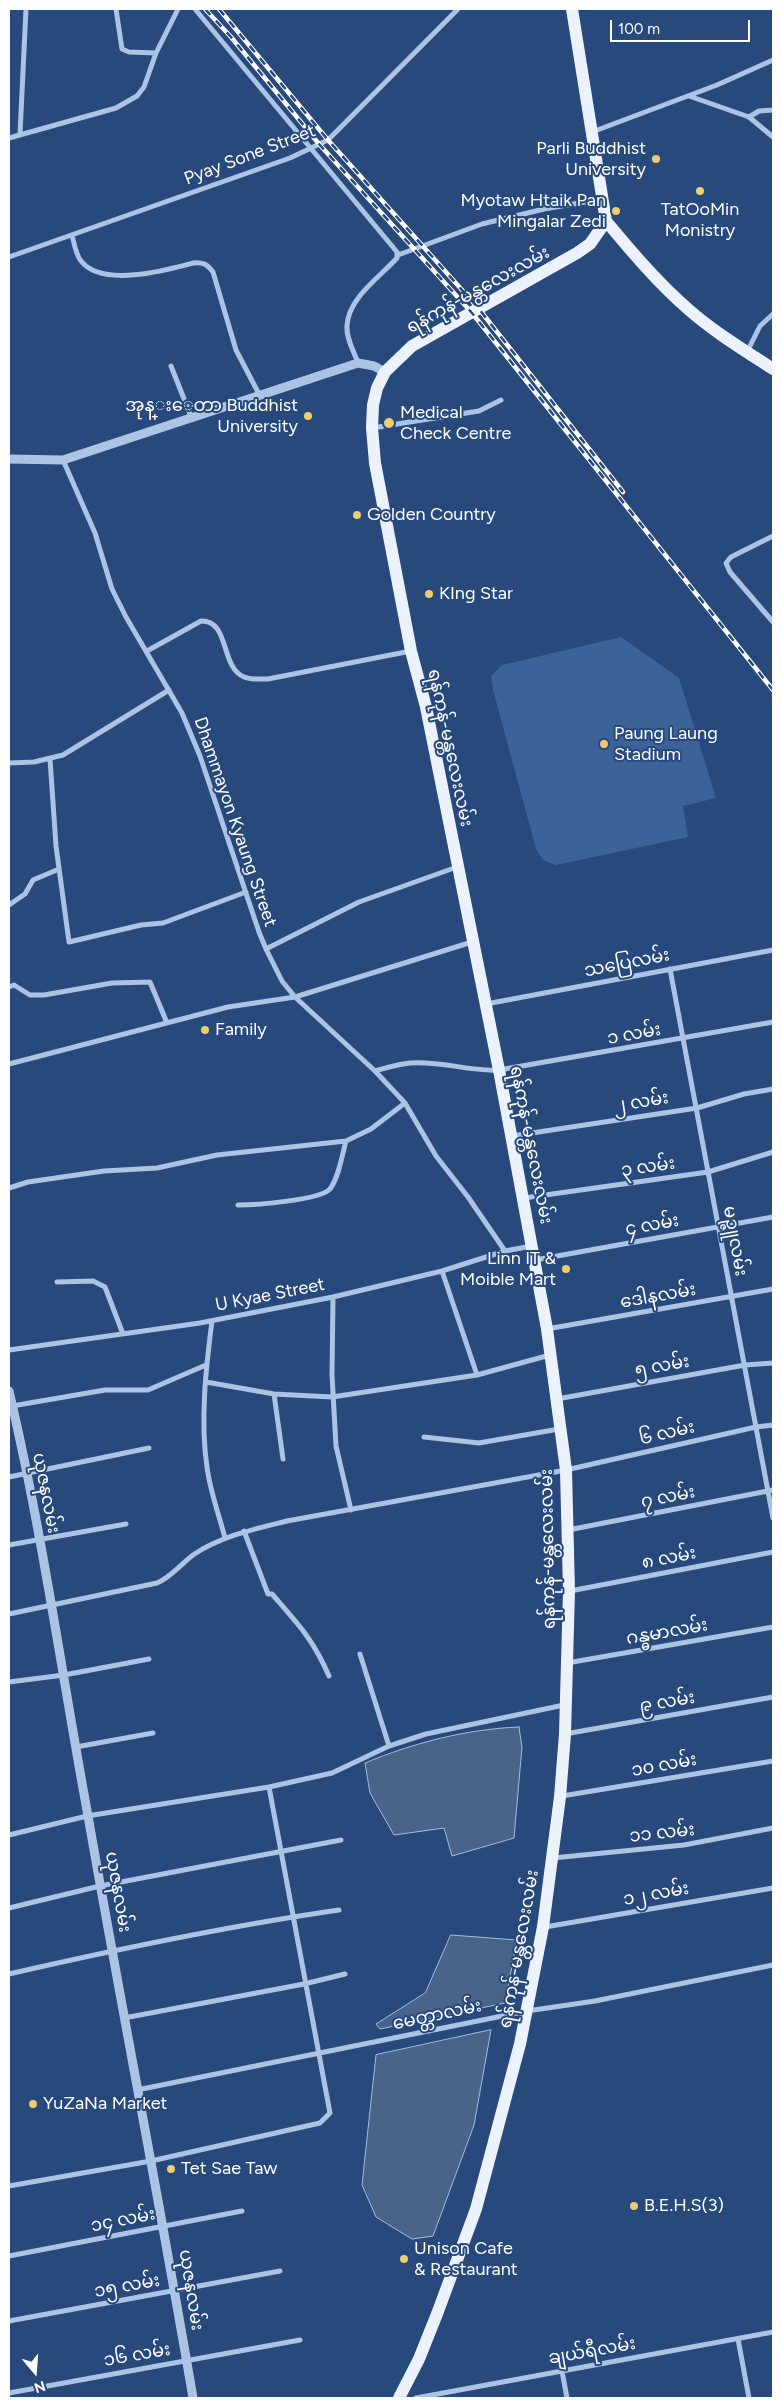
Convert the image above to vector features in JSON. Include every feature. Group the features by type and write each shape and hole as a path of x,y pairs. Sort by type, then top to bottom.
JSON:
{"main road":[{"path":"572,9 604,199 606,221 637,257 688,309 773,369"},
{"name":"ရန်ကုန်-မန္တလေးလမ်း","path":"399,2398 434,2323 476,2209 527,2011 543,1928 560,1797 565,1734 565,1664 569,1591 566,1470 547,1329 524,1198 486,1004 426,707 412,651 375,463 372,428 373,405 377,388 385,372 412,346 578,253 590,244 606,221"}],"street":[{"path":"20,134 26,9"},
{"path":"116,9 122,49 129,52 156,53"},
{"path":"9,138 127,103 137,96 144,87 156,53 178,9"},
{"path":"195,9 395,248 398,255"},
{"name":"Pyay Sone Street","path":"9,257 290,158 328,140 458,9"},
{"path":"592,132 688,96 773,60"},
{"path":"688,96 749,117 773,137"},
{"path":"749,117 758,111 773,110"},
{"path":"358,363 346,327 349,317 357,302 372,282 391,265 398,255 482,224 544,209 604,199"},
{"path":"72,235 80,260 98,272 136,276 194,263 201,262 208,265 213,272 236,350 260,396"},
{"path":"747,352 760,326 773,314"},
{"path":"9,459 63,460 358,363 374,366 385,372"},
{"path":"172,366 192,419"},
{"path":"372,428 472,412 501,400"},
{"name":"Dhammayon Kyaung Street","path":"63,460 95,533 112,589 169,690 200,756 266,949 282,982 295,997 375,1071 406,1103 436,1156 468,1197 505,1251"},
{"path":"773,536 731,556 726,564 730,572 773,622"},
{"path":"147,652 201,621 207,621 217,628 231,664 237,672 243,677 253,679 268,679 412,651"},
{"path":"9,763 50,759 79,746 169,690"},
{"path":"50,759 59,869 69,942 141,925 163,922 246,892"},
{"name":"Dhammayon Kyaung Street","path":"266,949 359,902 457,867"},
{"path":"9,905 25,894 33,880 59,869"},
{"path":"9,1064 228,1007 295,997 472,942"},
{"name":"သပြေလမ်း","path":"486,1004 773,950"},
{"name":"မဉ္ဇူလမ်း","path":"670,969 756,1427 770,1490 773,1518"},
{"path":"9,986 14,986 30,995 44,995 112,983 150,982 167,1023"},
{"name":"၁ လမ်း","path":"375,1071 408,1063 429,1063 481,1071 499,1070 773,1022"},
{"name":"၂ လမ်း","path":"512,1136 697,1108 744,1094 773,1089"},
{"path":"9,1188 38,1180 104,1171 156,1168 217,1155 346,1141 371,1128 406,1103"},
{"path":"238,1205 311,1199 326,1194 334,1181 346,1141"},
{"name":"၃ လမ်း","path":"524,1198 708,1172 773,1152"},
{"name":"၄ လမ်း","path":"535,1260 773,1217"},
{"name":"U Kyae Street","path":"9,1350 212,1321 332,1297 442,1270 505,1251 532,1246"},
{"path":"442,1270 477,1375"},
{"path":"57,1282 93,1281 105,1287 123,1334"},
{"name":"ဒေါနလမ်း","path":"547,1329 773,1290"},
{"path":"332,1297 332,1396 336,1446 351,1510"},
{"path":"212,1321 206,1365 205,1450 207,1468 225,1538"},
{"path":"206,1382 274,1394 332,1396 477,1375 550,1355"},
{"name":"၅ လမ်း","path":"556,1399 745,1365 773,1363"},
{"path":"12,1406 105,1390 148,1390 206,1365"},
{"name":"ယုဇနလမ်း","path":"9,1391 64,1675 123,2018 164,2226 193,2398"},
{"path":"274,1394 283,1460"},
{"name":"၆ လမ်း","path":"9,1614 157,1584 166,1580 194,1555 225,1538 244,1532 566,1470 756,1427 773,1425"},
{"path":"424,1437 478,1443 560,1429"},
{"path":"9,1477 149,1448"},
{"name":"၇ လမ်း","path":"568,1530 770,1490"},
{"path":"9,1546 38,1539 126,1524"},
{"path":"244,1532 268,1594 272,1594 304,1630 317,1649 329,1676"},
{"name":"၈ လမ်း","path":"569,1591 773,1552"},
{"name":"ဂန္ဓမာလမ်း","path":"565,1664 773,1628"},
{"path":"360,1654 389,1746"},
{"path":"9,1682 64,1675 149,1658"},
{"name":"၉ လမ်း","path":"565,1734 773,1697"},
{"path":"9,1835 88,1816 269,1787 332,1773 389,1746 426,1734 564,1705"},
{"path":"76,1747 153,1733"},
{"name":"၁၀ လမ်း","path":"560,1797 773,1761"},
{"path":"9,2186 151,2161 320,2122 326,2118 330,2110 304,1984 269,1787"},
{"name":"၁၁ လမ်း","path":"553,1858 684,1845 773,1828"},
{"path":"9,1908 100,1886 341,1840"},
{"name":"၁၂ လမ်း","path":"543,1928 773,1888"},
{"path":"9,1974 112,1950 339,1910"},
{"name":"မေတ္တာလမ်း","path":"137,2090 527,2011 596,2000 773,1965"},
{"path":"123,2018 304,1984 345,1974"},
{"name":"၁၄ လမ်း","path":"9,2256 242,2211"},
{"name":"၁၅ လမ်း","path":"9,2321 280,2272"},
{"name":"ချယ်ရီလမ်း","path":"416,2398 773,2332"},
{"path":"738,2339 749,2398"},
{"name":"၁၆ လမ်း","path":"9,2393 300,2340"},
{"path":"562,2371 567,2398"}],"shaded area":[{"name":"Paung Laung Stadium","path":"621,637 679,678 716,798 683,806 688,837 556,865 543,860 536,849 493,690 491,676 502,665"},
{"path":"519,1727 522,1747 514,1838 452,1856 444,1828 394,1835 370,1793 365,1763 402,1749 440,1738 499,1728"},
{"path":"451,1935 517,1940 505,2003 380,2029 376,2024 425,1993"},
{"path":"491,2030 474,2125 433,2236 412,2239 376,2217 362,2185 376,2055"}],"railway":[{"path":"205,9 231,37 319,144 472,313 773,690"},
{"path":"219,9 328,140 479,309 623,492"}],"place":[{"name":"Parli Buddhist University","path":"656,159"},
{"name":"TatOoMin Monistry","path":"700,191"},
{"name":"Myotaw Htaik Pan Mingalar Zedi","path":"616,211"},
{"name":"အုန္းေတာ Buddhist University","path":"308,416"},
{"name":"Medical Check Centre","path":"389,423"},
{"name":"Golden Country","path":"357,515"},
{"name":"KIng Star","path":"429,594"},
{"name":"Paung Laung Stadium","path":"604,744"},
{"name":"Family","path":"205,1030"},
{"name":"Linn IT & Moible Mart","path":"566,1269"},
{"name":"YuZaNa Market","path":"33,2104"},
{"name":"Tet Sae Taw","path":"171,2169"},
{"name":"B.E.H.S(3)","path":"634,2206"},
{"name":"Unison Cafe & Restaurant","path":"404,2259"}]}
